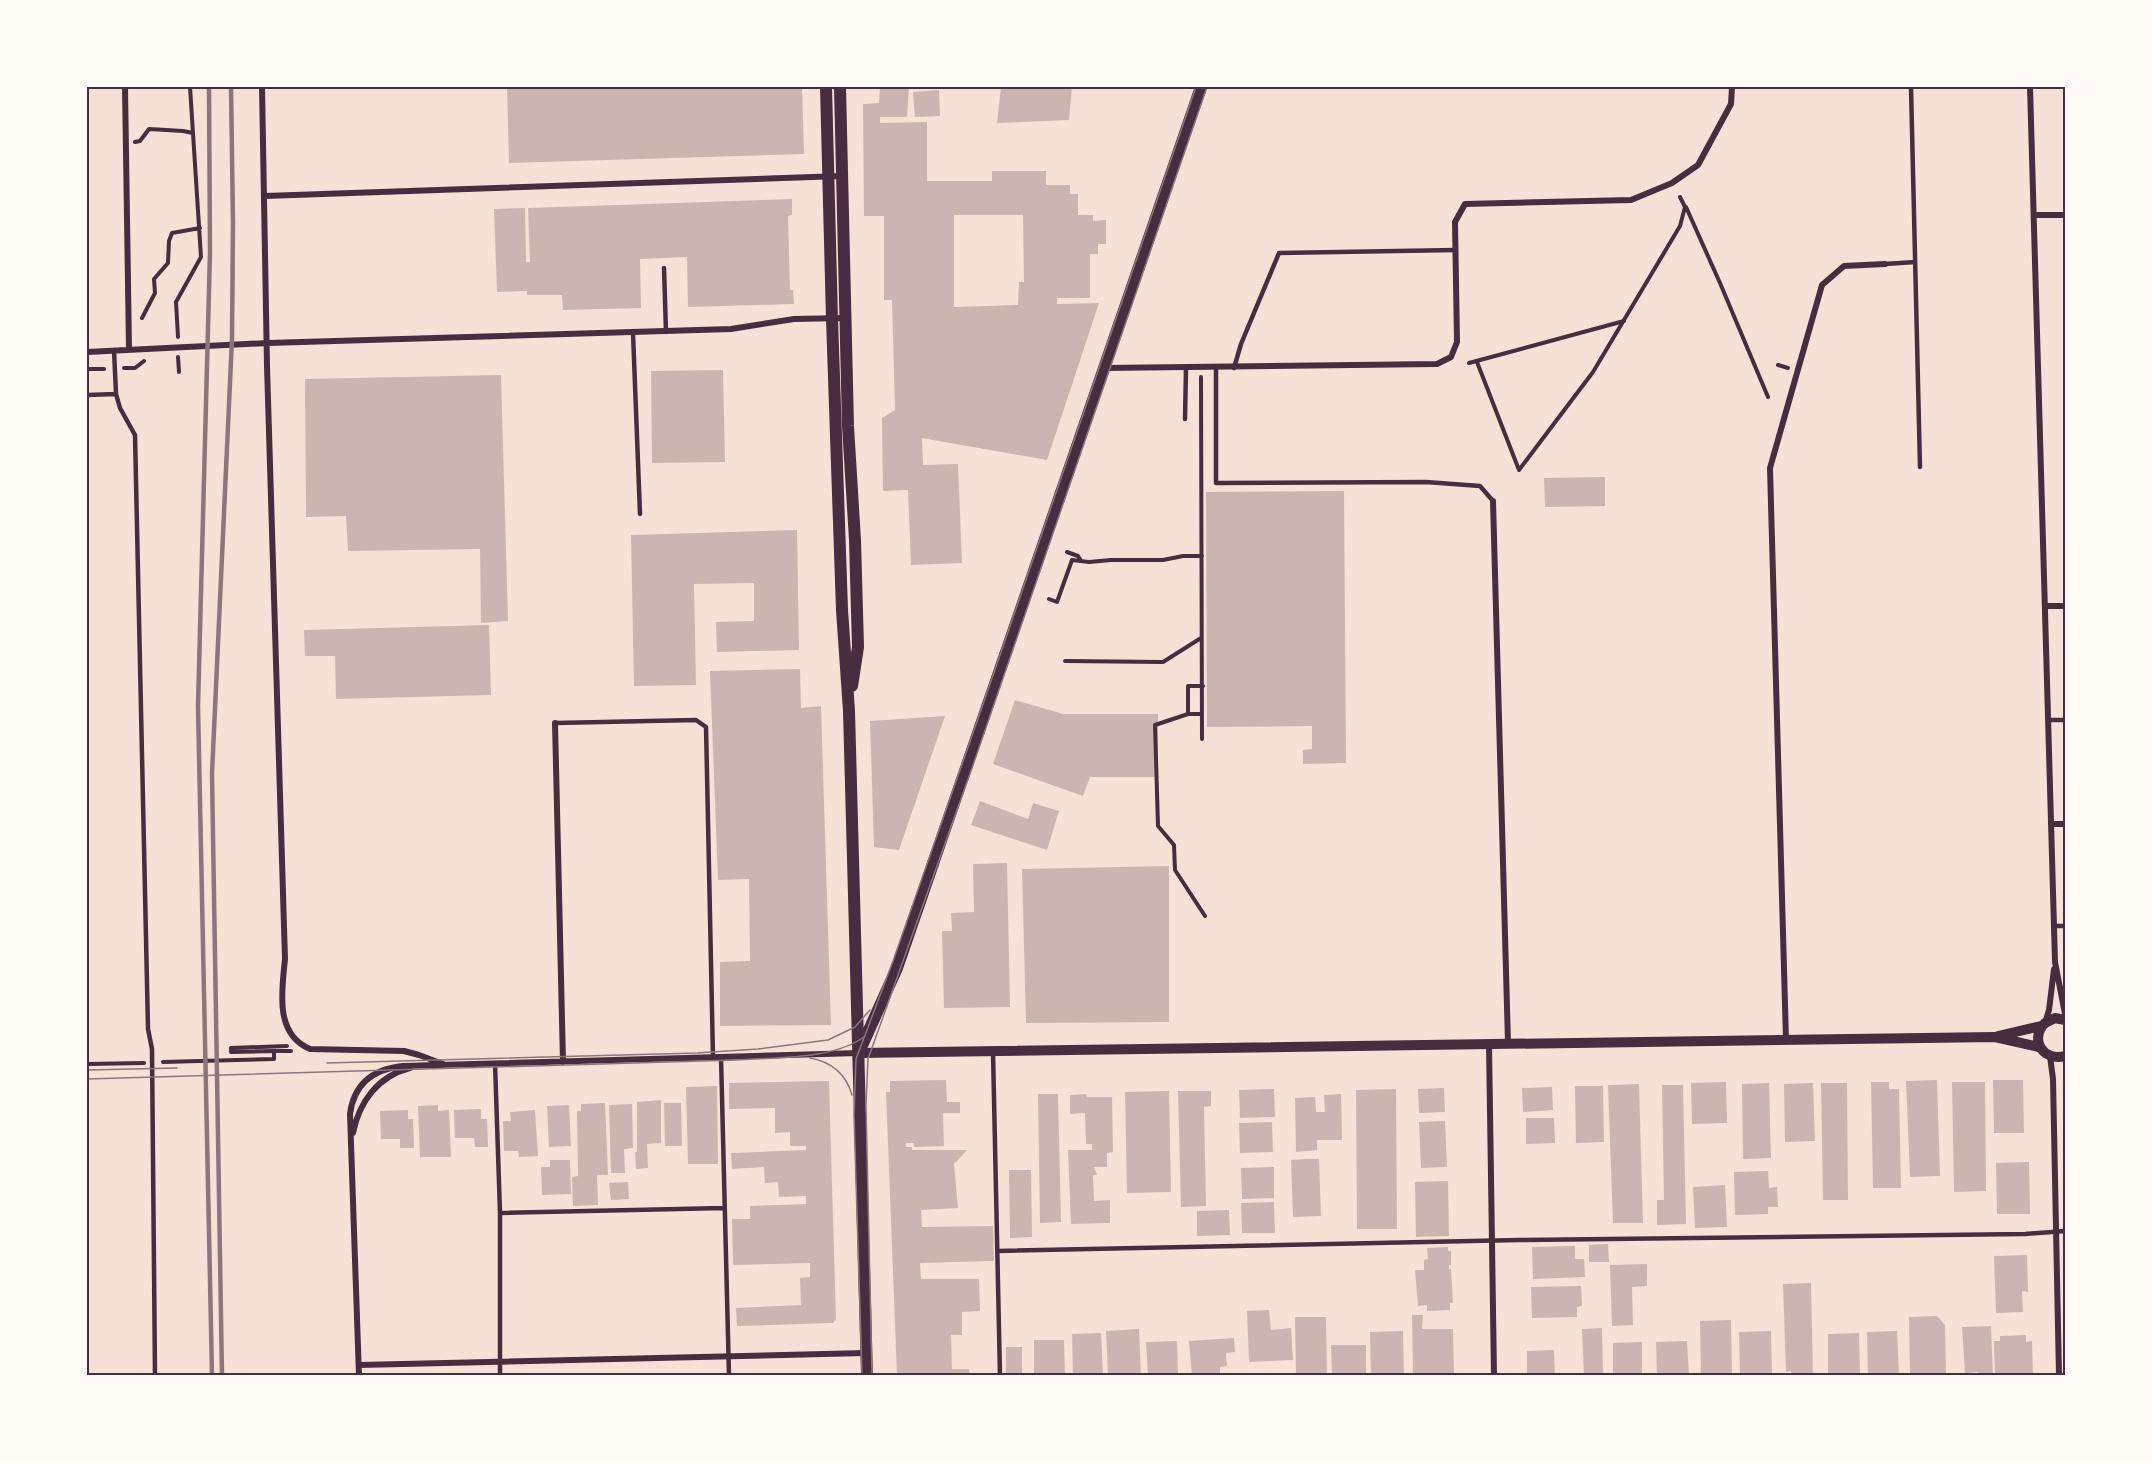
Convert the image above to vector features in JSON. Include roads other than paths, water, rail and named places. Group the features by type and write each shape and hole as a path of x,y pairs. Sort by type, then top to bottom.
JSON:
{"main road":[{"path":"826,87 832,319 855,540 858,646 849,702"},
{"path":"840,87 845,318 840,541 843,647 849,702 867,1376"},
{"path":"858,1053 897,968 1202,87"},
{"path":"830,228 843,227"},
{"path":"840,541 855,540"}],"street":[{"path":"124,87 129,349"},
{"path":"262,87 285,959 283,1017 288,1030 300,1043 310,1049 413,1053 443,1064"},
{"path":"1104,368 1437,364 1451,357 1457,342 1455,222 1465,204 1631,200 1672,183 1698,165 1731,104 1732,87"},
{"path":"2030,87 2055,962 2049,1010 2038,1036 2039,1047"},
{"path":"266,196 842,176"},
{"path":"2035,215 2065,214"},
{"path":"1786,1040 1770,468 1822,285 1844,266 1885,264"},
{"path":"87,352 267,343 666,332 739,328 794,319 845,318"},
{"path":"1493,501 1508,1043"},
{"path":"2045,606 2065,606"},
{"path":"555,723 563,1062"},
{"path":"2051,824 2065,824"},
{"path":"2055,962 2065,1014"},
{"path":"1995,1037 2043,1024 2055,1018 2065,1020"},
{"path":"359,1376 351,1106 358,1088 370,1076 388,1068 443,1064 858,1053 1995,1037 2039,1047 2050,1056 2065,1056"},
{"path":"1489,1044 1494,1376"},
{"path":"2050,1056 2053,1079 2059,1376"},
{"path":"351,1145 354,1128 365,1100 374,1089 392,1074 425,1065"},
{"path":"359,1365 867,1353"}],"lane":[{"path":"1911,87 1920,467"},
{"path":"1234,368 1241,344 1279,253 1456,250"},
{"path":"1885,264 1915,262"},
{"path":"664,268 666,332"},
{"path":"633,333 640,514"},
{"path":"114,350 116,394 123,415 134,431 135,440 148,1029 152,1049 155,1376"},
{"path":"1185,419 1186,368"},
{"path":"1216,368 1216,483 1426,482 1480,486 1493,501"},
{"path":"87,394 116,394"},
{"path":"555,723 696,720 706,727 713,1057"},
{"path":"2048,720 2065,720"},
{"path":"2054,926 2065,926"},
{"path":"993,1051 1000,1376"},
{"path":"721,1056 729,1376"},
{"path":"495,1063 500,1213 500,1376"},
{"path":"500,1213 724,1208"},
{"path":"998,1251 1493,1241 2025,1234 2065,1231"}],"tram line":[{"path":"862,1376 854,1115 856,1059 980,713 1196,87"},
{"path":"872,1376 866,1105 868,1059 972,768 1207,87"},
{"path":"327,1063 697,1053 758,1049 828,1040 855,1027 870,1010"},
{"path":"87,1079 736,1060 821,1053 852,1044 865,1036"},
{"path":"810,1058 837,1070 846,1081 852,1095"},
{"path":"87,1070 177,1068"}],"railway":[{"path":"209,87 210,252 198,706 212,1376"},
{"path":"222,1376 212,774 232,339 231,87"}]}
